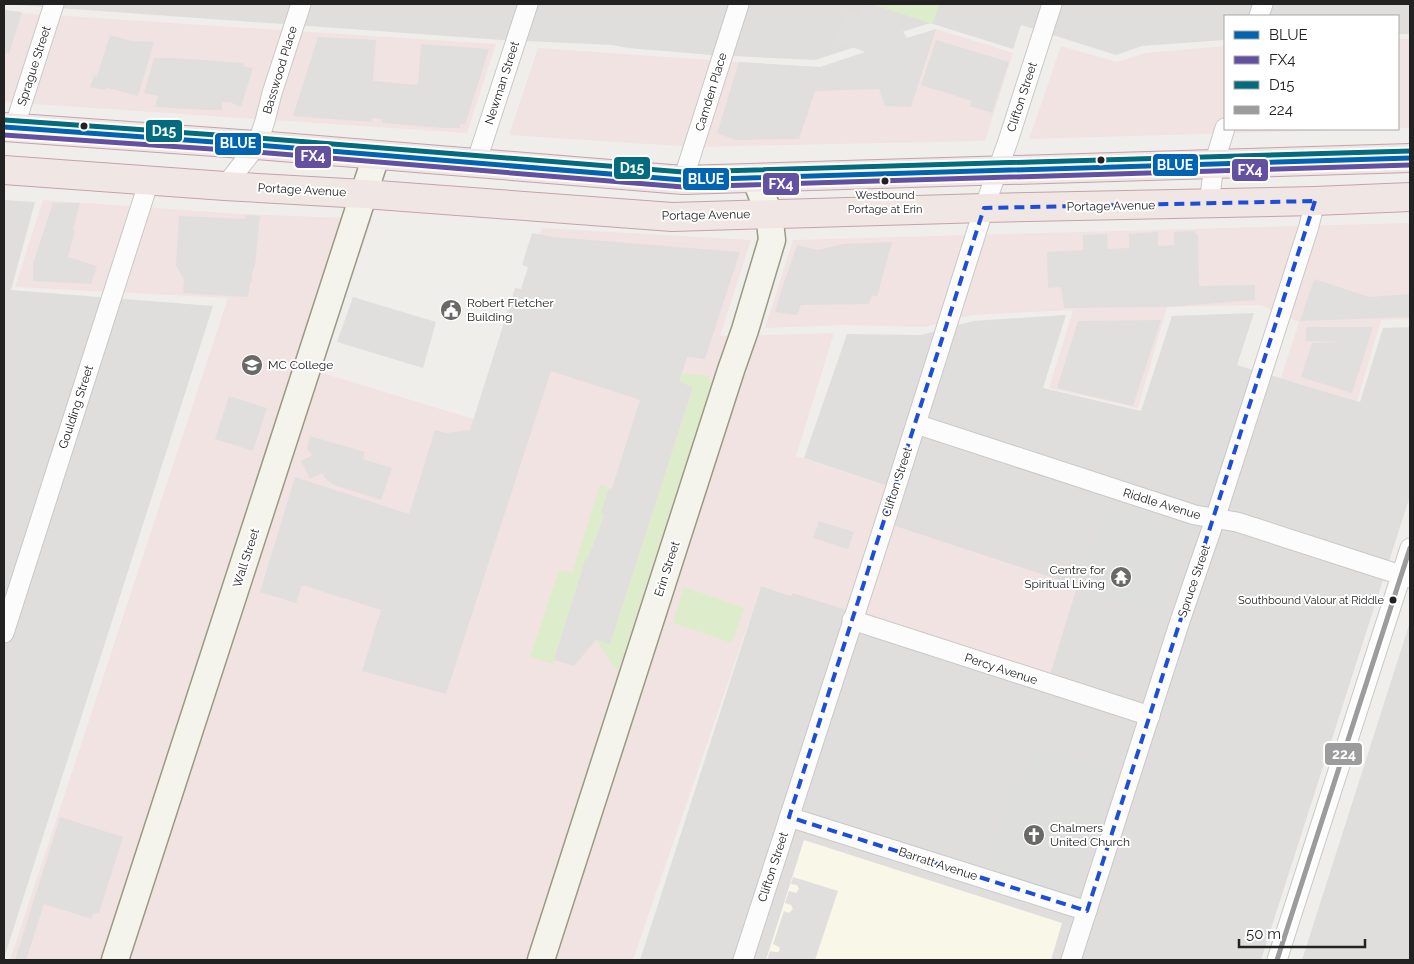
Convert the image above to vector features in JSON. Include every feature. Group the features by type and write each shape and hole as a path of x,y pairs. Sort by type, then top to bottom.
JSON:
{"highway":[{"path":"9,128 257,145 683,180 1410,158"},
{"name":"Portage Avenue","path":"4,170 672,217 1209,204 1410,197"}],"main road":[{"name":"Wall Street","path":"115,960 376,156"},
{"name":"Erin Street","path":"541,960 745,330 772,240 769,214 754,178"}],"street":[{"name":"Sprague Street","path":"9,128 54,4"},
{"name":"Basswood Place","path":"225,186 257,145 301,4"},
{"name":"Newman Street","path":"476,163 528,4"},
{"name":"Camden Place","path":"683,180 739,4"},
{"name":"Clifton Street","path":"742,960 984,208 1008,141 1052,4"},
{"path":"1209,204 1214,164 1224,130"},
{"name":"Goulding Street","path":"4,633 149,181"},
{"name":"Spruce Street","path":"1070,960 1180,621 1216,519 1304,244 1315,201"},
{"name":"Riddle Avenue","path":"916,424 1195,515 1236,522 1406,576"},
{"path":"1277,960 1406,576 1410,548"},
{"name":"Percy Avenue","path":"852,620 1150,716"},
{"name":"Barratt Avenue","path":"789,817 1087,911"}],"highlighted area":[{"path":"1315,201 1087,911 789,817 984,208"}],"shaded area":[{"path":"4,4 1410,4 1410,34 1399,34 1399,15 1224,15 1224,40 1142,46 1116,55 1021,25 1013,49 930,23 815,60 711,55 613,45 501,40"},
{"path":"864,4 870,4 900,14 897,22 907,38 936,29 911,107 885,106 879,89 815,91 799,139 735,140 717,133 739,62 820,67 865,52 836,41 846,11 860,16"},
{"path":"4,10 22,12 9,54 4,52"},
{"path":"4,12 496,44 467,133 4,102"},
{"path":"936,29 1013,53 985,141 695,147 509,135 538,48 820,67"},
{"path":"110,35 132,41 154,42 138,96 108,88 103,90 90,87 94,75 97,76"},
{"path":"318,37 376,40 373,81 418,85 421,44 489,49 465,125 461,124 460,128 382,123 382,119 372,118 371,122 293,116"},
{"path":"1399,39 1410,39 1410,128 1399,128"},
{"path":"936,40 1009,62 992,113 970,106 972,101 921,85"},
{"path":"1061,46 1117,62 1146,53 1224,46 1224,130 1340,130 1029,139"},
{"path":"154,58 243,63 244,67 253,68 241,107 230,102 222,102 222,110 155,107 158,96 144,93"},
{"path":"4,200 35,202 11,290 213,306 4,958"},
{"path":"43,200 240,214 372,219 319,372 480,421 542,228 751,240 720,336 834,333 796,456 905,492 895,526 1077,586 1050,675 793,593 791,596 761,586 633,960 10,960 228,298 15,287"},
{"path":"53,203 80,203 68,257 97,266 91,284 33,281 33,264"},
{"path":"247,215 260,216 255,265 248,297 183,293 184,280 176,265 179,216 244,219"},
{"path":"1410,223 1410,319 1381,320 1357,401 1281,378 1299,322 1260,305 1167,307 1138,408 1049,388 1073,310 972,315 925,327 845,325 765,328 793,240"},
{"path":"1193,231 1198,235 1199,286 1255,285 1255,300 1167,307 1064,308 1061,287 1048,288 1047,252 1083,250 1083,235 1107,234 1108,249 1129,248 1129,234 1158,232 1158,246 1174,245 1174,232"},
{"path":"532,233 553,237 740,252 705,359 687,357 679,382 693,387 610,644 596,640 574,666 554,660 585,560 588,558 604,516 601,512 608,491 612,488 640,400 551,371 446,694 362,671 381,610 302,585 296,603 260,592 295,477 409,514 435,430 446,433 470,430 515,288 521,289 528,267 522,265"},
{"path":"892,242 877,297 872,295 869,304 801,305 797,315 775,312 797,245 818,250 843,244"},
{"path":"1314,279 1369,297 1410,294 1410,317 1300,321"},
{"path":"353,297 436,322 423,368 337,342"},
{"path":"1254,313 1237,365 1360,402 1383,328 1410,327 1410,496 1261,960 640,960 761,586 791,596 793,592 1049,675 1077,586 894,526 905,492 804,458 847,334 921,335 973,321 1066,315 1043,388 1141,411 1172,316"},
{"path":"1161,320 1133,406 1057,388 1078,321"},
{"path":"1306,327 1373,327 1352,393 1301,377 1312,343 1342,342 1306,341"},
{"path":"229,396 267,408 253,451 215,439"},
{"path":"310,436 365,452 363,459 392,468 381,500 334,485 322,473 310,479 301,461 313,455 307,449"},
{"path":"1107,504 1186,530 1160,613 1077,586 1090,547 1094,547"},
{"path":"819,521 854,532 848,549 813,538"},
{"path":"1410,622 1410,960 1302,960"},
{"path":"1034,745 1113,769 1070,905 983,878 1012,786 1021,787"},
{"path":"60,817 123,837 99,913 93,914 92,919 44,904 26,960 15,960"},
{"path":"804,840 1062,923 1051,960 766,960"},
{"path":"793,877 838,891 815,960 767,960 770,951 778,952 780,950 779,947 773,944 784,911 789,913 793,909 791,905 785,903 789,891 796,893 799,889 797,885 791,884"}],"green space":[{"path":"870,4 939,4 933,24"},
{"path":"682,374 705,375 709,377 711,384 619,668 615,669 596,640 610,643 693,388 679,382"},
{"path":"600,485 612,489 604,516 588,558 585,560 553,664 530,657 559,570 572,573"},
{"path":"684,587 744,608 732,643 673,623"}],"transit line":[{"name":"D15","path":"5,120 683,172 1410,151"},
{"name":"BLUE","path":"4,127 257,145 683,180 1410,158"},
{"name":"FX4","path":"4,135 256,152 683,187 1410,165"},
{"name":"224","path":"1277,960 1410,548"}],"place":[{"name":"Westbound Portage at Erin","path":"885,181"},
{"name":"Robert Fletcher Building","path":"451,310"},
{"name":"MC College","path":"252,365"},
{"name":"Centre for Spiritual Living","path":"1121,577"},
{"name":"Southbound Valour at Riddle","path":"1393,600"},
{"name":"Chalmers United Church","path":"1034,835"}]}
